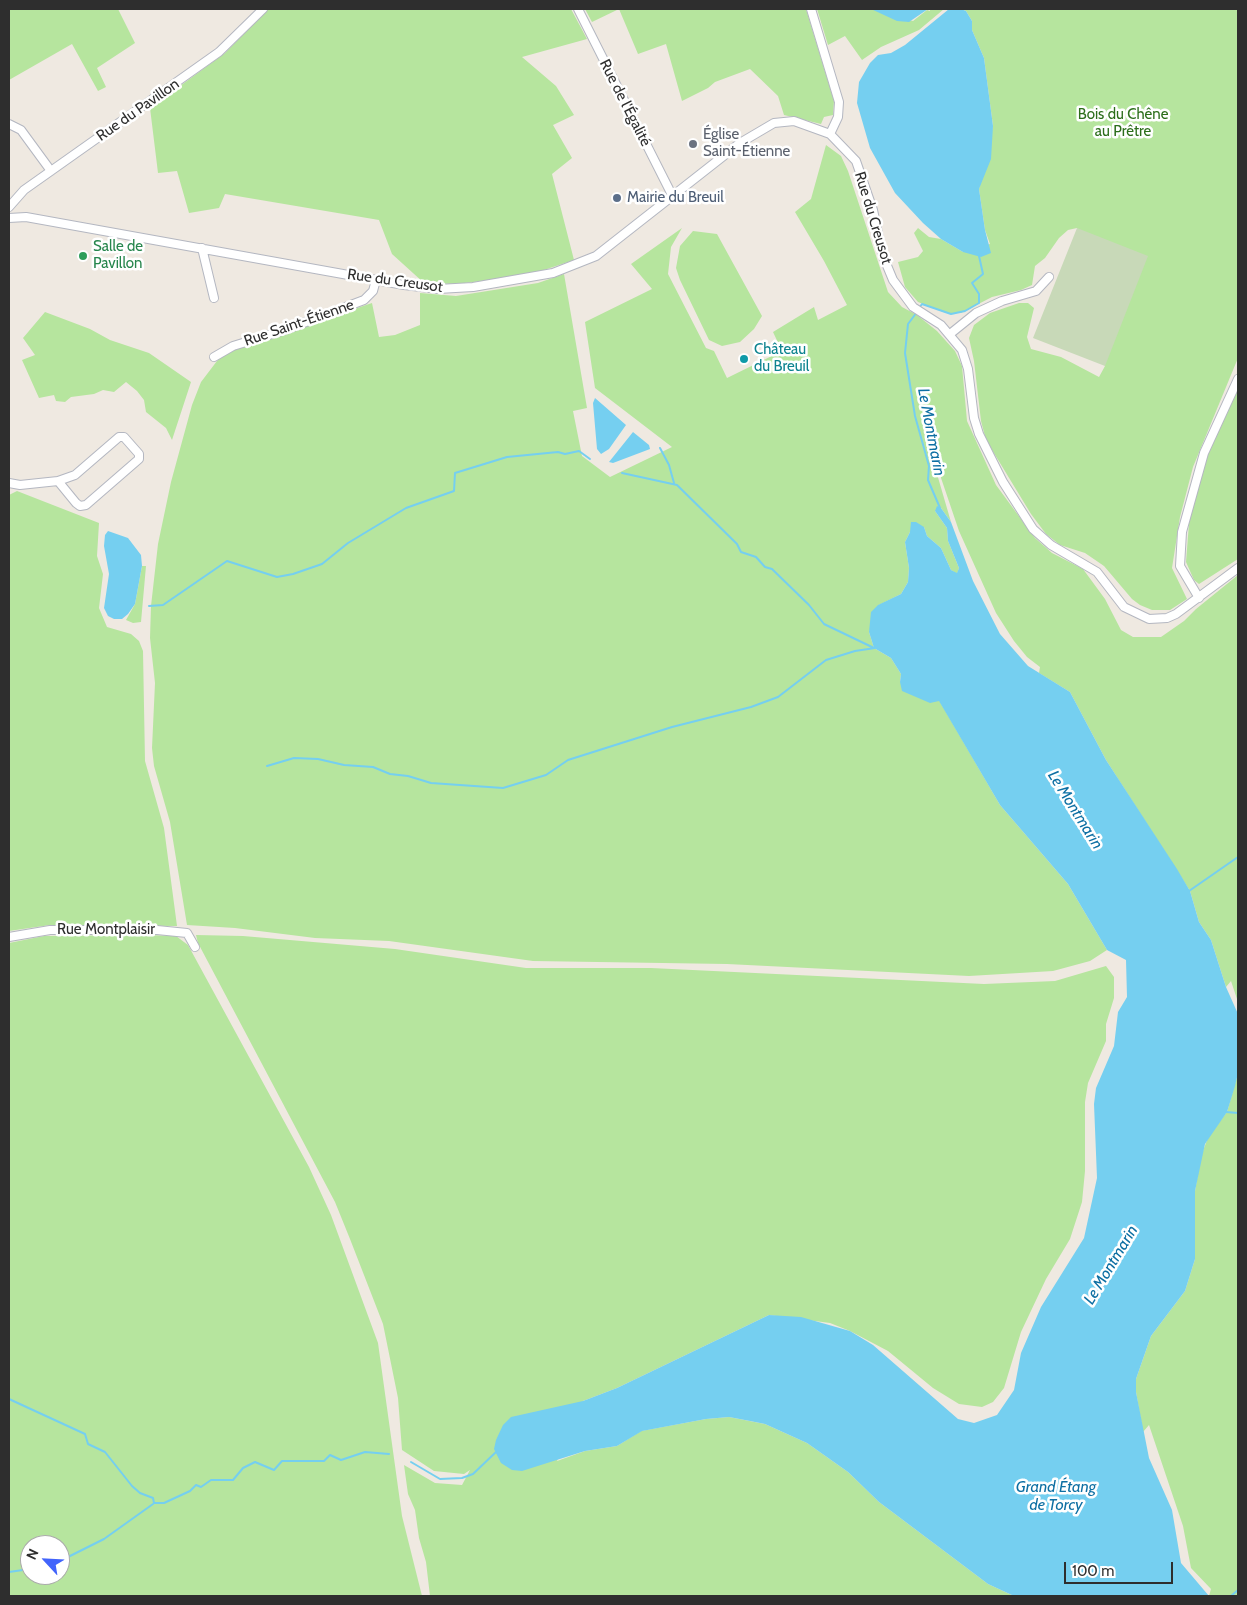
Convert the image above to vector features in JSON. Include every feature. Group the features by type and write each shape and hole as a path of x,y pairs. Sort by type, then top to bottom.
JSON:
{"street":[{"name":"Rue du Pavillon","path":"9,207 24,190 51,170 219,52 263,9"},
{"name":"Rue de l'Égalité","path":"578,9 672,198"},
{"path":"811,9 839,102 838,117 830,134"},
{"name":"Rue du Creusot","path":"9,218 26,217 422,288 456,289 493,285 567,269 596,256 611,247 740,143 774,123 794,121 830,134 856,161 873,210 883,256 893,280 913,307 950,334 966,359 974,418 985,449 1017,507 1033,529 1051,545 1091,566 1103,578 1118,602 1140,617 1149,619 1167,618 1176,614 1238,568"},
{"path":"9,124 21,130 51,170"},
{"path":"202,248 214,298"},
{"path":"950,334 976,313 1002,301 1036,291 1049,277"},
{"name":"Rue Saint-Étienne","path":"214,357 233,346 285,330 364,300 373,291 376,280"},
{"path":"1199,598 1180,566 1182,532 1204,453 1238,379"},
{"path":"9,483 20,485 58,481 75,475 119,437 124,437 139,454 139,459 86,505 80,506 76,503 58,481"},
{"name":"Rue Montplaisir","path":"9,937 50,930 157,930 187,933 195,946"}],"green space":[{"path":"9,9 118,9 135,43 97,68 106,87 98,91 72,44 9,80"},
{"path":"268,9 571,9 587,39 522,57 556,86 574,115 553,125 572,158 552,174 574,260 541,271 483,281 455,284 424,283 392,254 379,220 225,194 219,208 189,213 177,171 158,173 150,108 225,53"},
{"path":"585,9 619,9 592,22"},
{"path":"619,9 806,9 834,101 833,115 824,117 821,124 784,115 778,96 750,69 715,82 708,88 682,101 666,44 638,54"},
{"path":"817,9 871,9 913,21 927,10 944,9 919,30 881,47 862,60 845,36 828,45"},
{"name":"Bois du Chêne au Prêtre","path":"961,9 1238,9 1238,358 1193,467 1180,517 1172,568 1187,599 1170,610 1152,610 1140,605 1132,599 1104,566 1085,553 1060,545 1046,534 1031,514 986,440 981,421 974,361 969,338 974,325 990,313 1019,303 1028,303 1034,308 1027,337 1031,349 1061,357 1099,377 1105,366 1077,228 1068,230 1059,238 1045,258 1035,266 1032,285 1021,290 992,297 961,313 946,313 918,302 905,287 898,262 918,257 923,251 914,233 918,228 929,237 941,239 963,252 990,244 985,230 979,189 993,126 984,58 972,30 972,21 966,11"},
{"path":"826,145 841,156 848,171 888,292 902,307 917,315 937,331 955,351 962,366 967,421 996,485 1035,538 1052,553 1083,569 1105,599 1121,630 1133,637 1161,637 1184,621 1238,575 1238,1002 1231,981 1226,987 1211,940 1199,922 1190,891 1106,760 1070,692 1039,673 1040,667 1027,657 996,613 959,531 940,475 939,453 934,450 937,474 951,522 941,508 935,511 947,528 948,541 959,568 957,574 951,570 941,548 927,536 924,527 910,532 905,542 909,568 908,582 901,594 879,605 869,632 874,648 891,658 901,674 900,682 939,700 1000,805 1068,884 1107,950 1090,961 1053,971 969,976 727,964 533,961 389,941 315,938 235,928 187,925 170,822 154,766 152,748 155,683 150,638 151,606 158,544 171,482 192,405 201,382 217,361 230,351 372,303 379,337 395,335 420,325 420,293 456,296 538,283 564,274 587,408 573,411 582,456 610,477 672,447 595,388 585,322 652,289 631,264 682,228 671,247 668,274 706,348 714,351 727,378 782,351 773,332 814,307 818,320 847,305 795,212 811,199"},
{"path":"1077,228 1148,256 1105,366 1033,338"},
{"path":"693,231 717,234 762,316 754,329 740,342 722,346 709,340 680,280 676,268 680,246"},
{"path":"45,312 90,329 110,340 149,353 191,382 172,440 166,428 146,412 144,400 137,391 126,382 114,392 103,390 94,394 71,397 65,402 56,401 54,395 39,398 22,360 35,355 23,338"},
{"path":"1238,387 1238,559 1199,584 1194,580 1186,562 1189,523 1209,449"},
{"path":"17,491 99,523 97,556 103,574 99,608 107,627 131,634 139,641 143,651 145,761 164,828 177,926 50,925 9,931 9,495"},
{"path":"142,566 146,566 141,622 133,623 126,620 135,604"},
{"path":"146,935 176,936 188,945 309,1167 331,1215 378,1343 402,1516 422,1596 9,1596 9,943 44,936"},
{"path":"196,935 243,936 395,949 526,968 651,968 984,984 1055,981 1106,966 1114,977 1114,998 1106,1024 1106,1041 1088,1083 1085,1102 1085,1171 1082,1202 1070,1239 1046,1279 1021,1332 1004,1388 993,1402 982,1407 959,1404 933,1388 888,1351 830,1323 769,1315 617,1388 583,1401 557,1461 585,1451 617,1446 641,1431 706,1419 729,1417 765,1424 807,1443 848,1472 879,1502 988,1584 1014,1596 430,1596 426,1562 419,1538 415,1510 408,1494 404,1465 435,1483 462,1485 470,1470 464,1474 434,1471 402,1450 398,1398 383,1324 350,1239 335,1202 198,943"},
{"path":"1238,1073 1238,1596 1209,1596 1211,1589 1191,1568 1183,1526 1149,1425 1143,1432 1136,1392 1136,1379 1151,1336 1185,1291 1195,1259 1195,1191 1201,1156 1209,1135 1227,1112"}],"water":[{"path":"871,9 928,9 909,22 897,21"},
{"path":"949,9 966,11 972,21 972,30 984,58 993,126 991,159 979,189 985,230 991,253 981,257 963,252 941,239 895,193 870,148 857,103 859,82 870,63 878,55 891,53 905,45"},
{"path":"595,398 626,425 609,449 601,454 597,449 593,403"},
{"path":"633,432 649,445 650,449 613,463 609,462"},
{"name":"Grand Étang de Torcy","path":"937,506 941,508 951,522 973,581 1000,634 1028,666 1070,692 1106,760 1177,869 1190,891 1199,922 1211,940 1226,987 1238,1014 1238,1073 1235,1086 1227,1112 1205,1144 1195,1191 1195,1259 1185,1291 1151,1336 1136,1379 1136,1392 1149,1458 1172,1510 1181,1563 1209,1596 1014,1596 988,1584 879,1502 848,1472 807,1443 765,1424 729,1417 706,1419 642,1431 617,1446 585,1451 522,1471 512,1470 501,1463 494,1449 503,1425 511,1417 583,1401 617,1388 769,1315 801,1317 850,1331 873,1345 958,1419 974,1423 997,1415 1014,1390 1021,1353 1041,1307 1084,1238 1097,1178 1094,1104 1096,1088 1114,1046 1118,1012 1127,997 1126,960 1107,950 1068,884 1000,805 939,701 930,703 902,691 901,674 891,658 874,648 869,632 871,612 878,605 901,594 908,582 909,568 905,542 910,532 911,522 916,522 924,527 927,536 941,548 951,570 957,573 959,568 948,541 947,528 935,511"},
{"path":"108,531 128,538 141,555 142,566 135,604 122,619 114,619 108,616 104,608 109,574 104,546 105,535"}],"waterway":[{"name":"Le Montmarin","path":"919,308 922,304 951,314 965,311 979,303 979,294 972,283 983,274 979,256"},
{"name":"Le Montmarin","path":"917,312 908,324 905,353 915,416 929,466 928,480 940,508"},
{"path":"660,448 669,465 674,483"},
{"path":"149,606 163,605 227,561 277,577 293,574 322,564 348,543 406,508 454,491 455,473 507,457 558,452 565,454 579,451 590,459"},
{"path":"622,473 677,485 737,544 741,552 756,557 765,567 772,569 809,605 824,624 874,648"},
{"path":"267,766 294,758 318,759 344,765 373,767 390,774 408,776 431,783 503,788 546,775 568,760 672,727 751,707 778,697 826,660 855,651 875,648"},
{"path":"1189,891 1238,857"},
{"path":"1226,1112 1238,1113"},
{"path":"9,1399 85,1434 88,1444 105,1452 132,1486 140,1493 153,1498 154,1503 164,1503 190,1491 196,1485 201,1487 211,1480 233,1480 243,1468 255,1462 274,1470 282,1461 324,1461 330,1455 341,1460 365,1452 389,1454"},
{"path":"411,1462 440,1479 462,1478 473,1474 496,1452"},
{"path":"70,1556 104,1539 153,1504"},
{"path":"9,1572 20,1570"},
{"path":"1231,1596 1238,1590"}],"place":[{"name":"Église Saint-Étienne","path":"693,144"},
{"name":"Mairie du Breuil","path":"617,198"},
{"name":"Salle de Pavillon","path":"83,256"},
{"name":"Château du Breuil","path":"744,359"}]}
